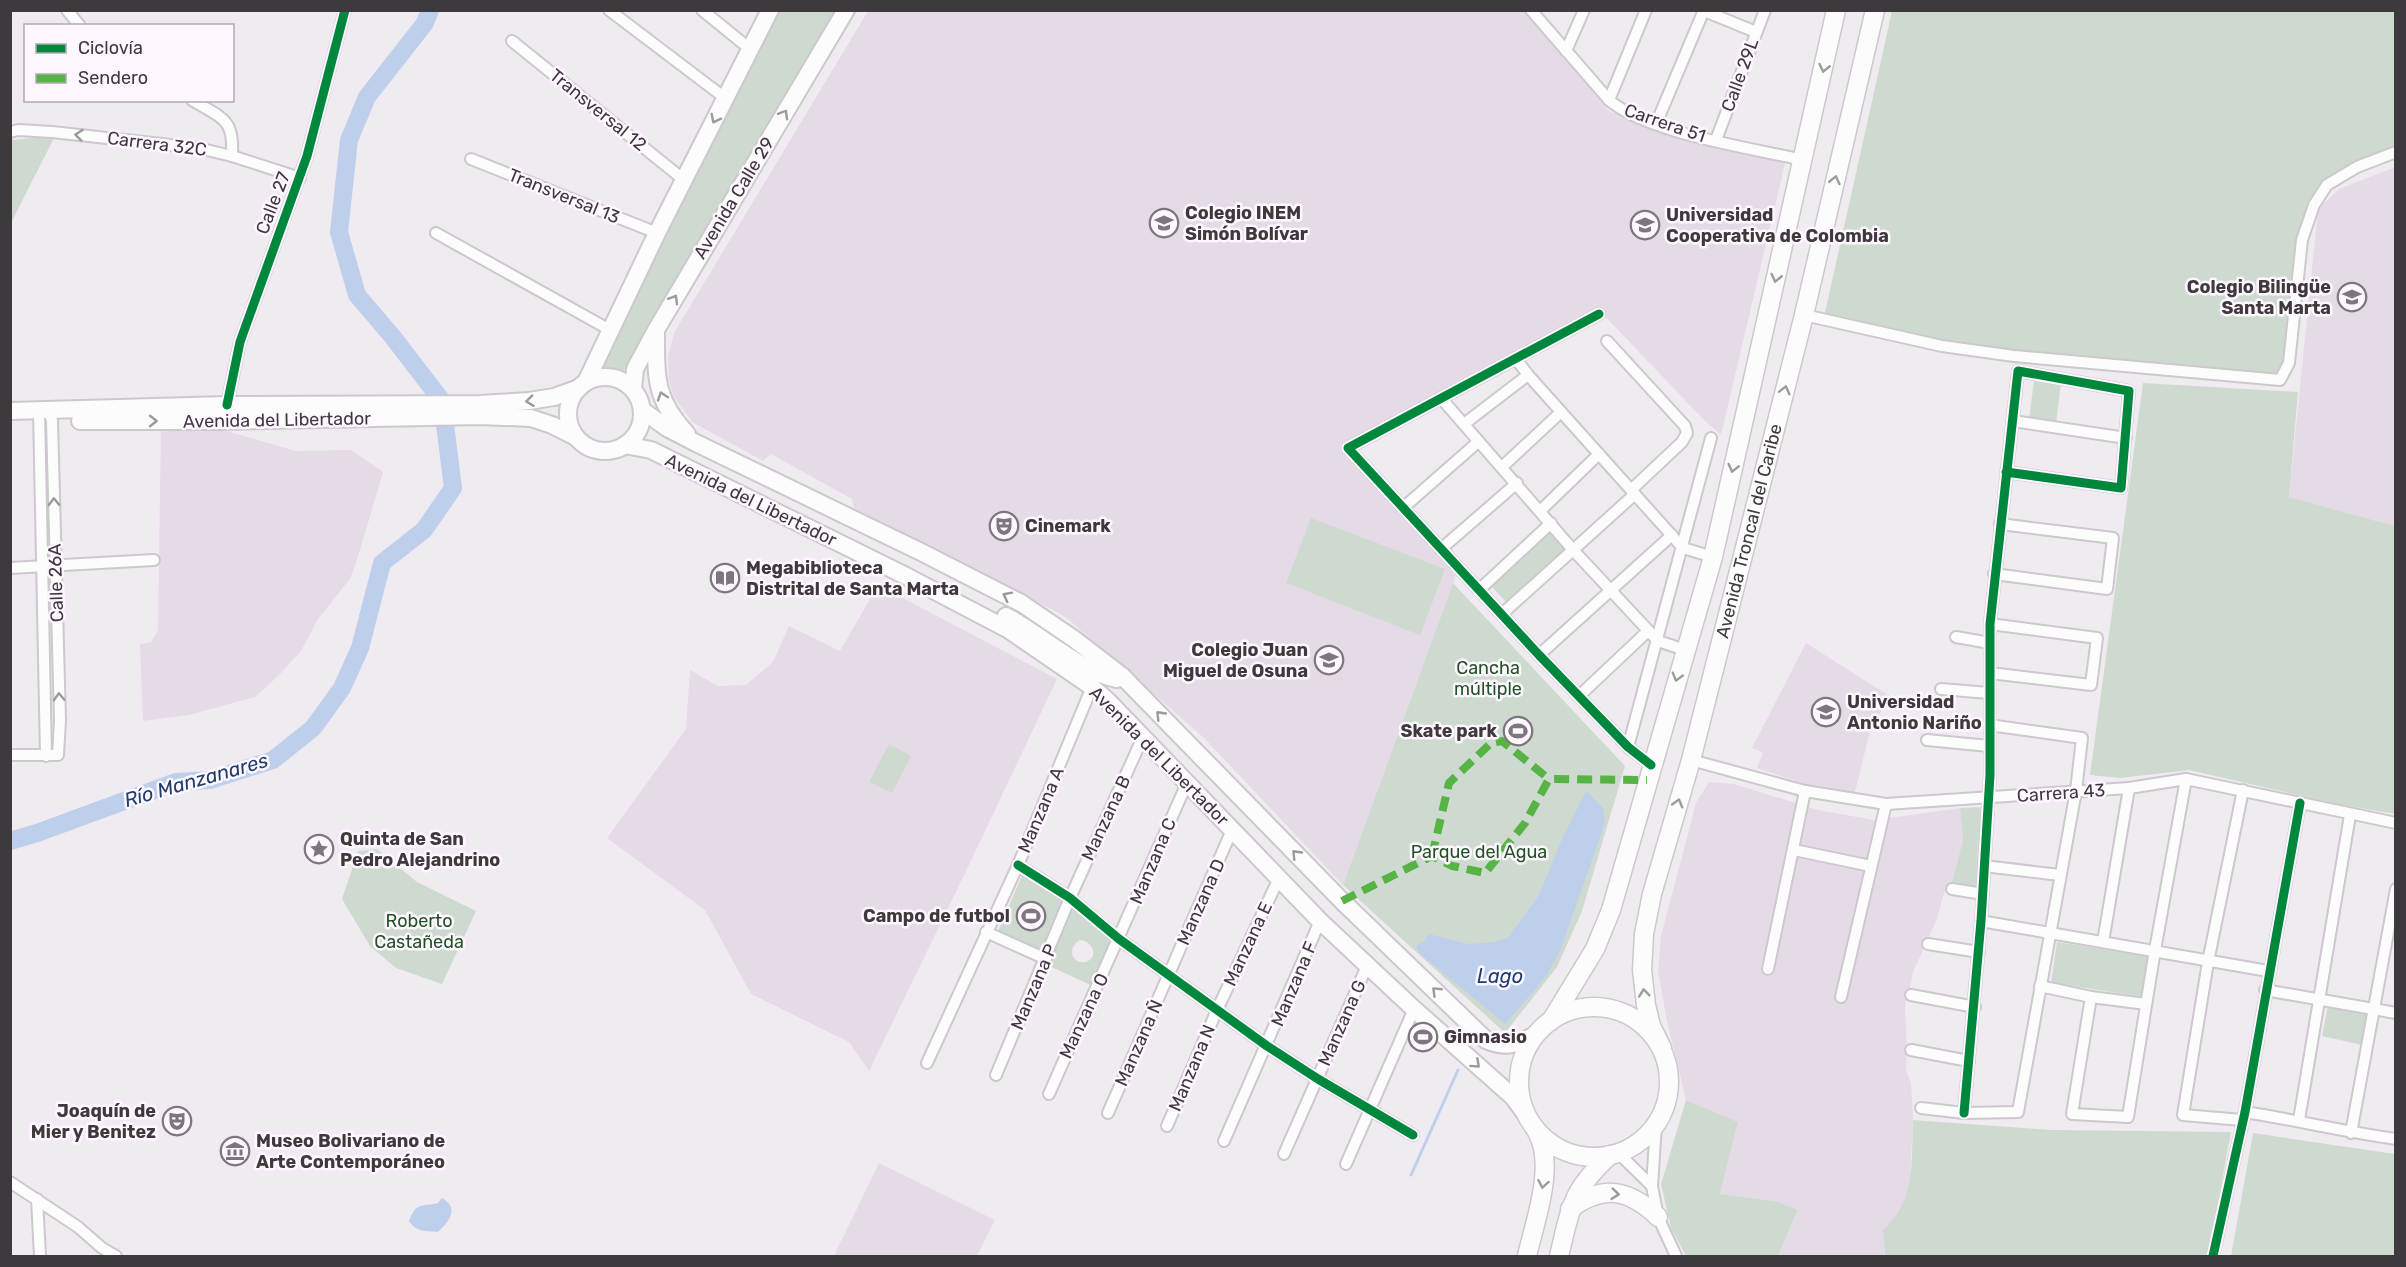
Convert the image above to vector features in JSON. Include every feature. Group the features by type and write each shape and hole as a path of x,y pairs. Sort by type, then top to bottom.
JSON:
{"highway":[{"name":"Avenida Troncal del Caribe","path":"1551,1021 1595,949 1611,910 1651,765 1713,557 1836,10"},
{"name":"Avenida Troncal del Caribe","path":"1662,1048 1651,1026 1642,970 1644,933 1652,894 1690,760 1804,315 1875,10"},
{"path":"1527,1257 1545,1177 1542,1141 1531,1122 1520,1089 1522,1061 1534,1036 1565,1012 1597,1006 1613,1008 1642,1023 1662,1048 1669,1077 1668,1094 1664,1110 1656,1125 1639,1142 1614,1154 1584,1181 1570,1209 1559,1257"},
{"path":"1531,1122 1556,1146 1568,1152 1589,1157 1614,1154"},
{"path":"1570,1209 1584,1199 1600,1193 1616,1193 1633,1197 1658,1217"}],"main road":[{"path":"583,385 598,378 611,377 623,381 633,390 640,401 642,410 638,430 625,445 602,451 584,444 576,437 568,417 569,406 583,385 770,10"},
{"name":"Avenida Calle 29","path":"633,390 635,369 656,330 846,10"},
{"path":"656,330 657,380 662,402 676,422 696,443"},
{"name":"Avenida del Libertador","path":"10,411 45,416 480,410 554,397 583,385"},
{"name":"Avenida del Libertador","path":"10,423 45,416 228,405 363,412"},
{"name":"Avenida del Libertador","path":"480,410 531,418 576,437"},
{"name":"Avenida del Libertador","path":"642,410 667,428 696,443 1021,603 1074,639 1122,676 1342,901 1486,1040 1500,1046 1515,1045 1534,1036"},
{"name":"Avenida del Libertador","path":"625,445 651,450 964,606 1010,630 1092,687 1320,921 1414,1010 1512,1097 1531,1122"},
{"path":"964,606 993,610 1028,628 1097,674 1117,679 1122,676"}],"street":[{"path":"67,10 79,24"},
{"name":"Calle 27","path":"228,405 240,342 300,178 345,10"},
{"path":"609,10 725,98"},
{"path":"702,10 750,49"},
{"name":"Carrera 51","path":"1531,10 1609,100 1622,111 1656,124 1803,160"},
{"path":"1566,51 1584,10"},
{"path":"1609,100 1646,10"},
{"name":"Calle 29L","path":"1716,140 1765,10"},
{"path":"1656,124 1703,11 1756,32"},
{"name":"Transversal 12","path":"512,41 684,180"},
{"path":"195,102 230,125 233,135 232,156"},
{"name":"Carrera 32C","path":"10,132 18,130 52,132 198,148 232,156 300,178"},
{"path":"1804,315 1942,346 2014,356 2280,380 2289,363 2302,240 2314,205 2327,185 2357,167 2396,152"},
{"name":"Transversal 13","path":"471,159 657,233"},
{"path":"436,233 609,330"},
{"path":"1599,314 1348,448 1539,655 1628,747 1651,765"},
{"path":"1502,614 1574,551 1682,442 1687,433 1685,426 1607,341"},
{"path":"1515,358 1683,548 1713,557"},
{"path":"1964,1113 1982,921 1988,797 1990,624 1994,574 2006,472 2013,421 2018,371 2129,391 2121,488 2006,472"},
{"path":"1464,424 1528,375"},
{"path":"1441,398 1574,551 1648,631 1658,641 1685,650"},
{"path":"1502,466 1562,412"},
{"name":"Calle 26A","path":"45,416 55,565 60,720 58,755 46,756 42,566 45,416"},
{"path":"2013,421 2126,438"},
{"path":"1628,747 1711,438"},
{"path":"1404,507 1478,442"},
{"path":"1540,510 1599,454"},
{"path":"1441,549 1517,483"},
{"path":"1480,589 1551,523"},
{"path":"1994,574 2107,589 2113,538 2000,524"},
{"path":"1539,655 1672,535"},
{"path":"10,568 154,560"},
{"path":"1990,624 2097,639 2091,685 1990,673"},
{"path":"1580,696 1648,631"},
{"path":"1956,637 1990,643"},
{"name":"Manzana A","path":"927,1063 1018,865 1092,687"},
{"path":"1941,689 1989,693"},
{"path":"1921,1108 1964,1113 2018,1112 2076,791 2082,738 1989,725"},
{"name":"Manzana B","path":"1070,898 1143,737"},
{"path":"1927,740 1989,746"},
{"path":"10,755 46,756"},
{"name":"Carrera 43","path":"1690,760 1805,792 1886,804 2049,795 2129,788 2186,778 2350,815 2396,823"},
{"path":"2091,997 2072,1114 2128,1117 2186,778"},
{"name":"Manzana C","path":"1119,939 1187,783"},
{"path":"2103,942 2129,788"},
{"path":"2242,790 2208,962 2183,1115 2299,1120 2351,1133 2396,1138"},
{"path":"1768,969 1805,792"},
{"path":"2213,1257 2244,1116 2268,971 2300,803"},
{"path":"1841,997 1886,804"},
{"path":"2299,1120 2350,815"},
{"name":"Manzana D","path":"1170,974 1232,830"},
{"path":"1794,850 1871,866"},
{"path":"1018,865 1070,898 1119,939 1267,1046 1413,1135"},
{"path":"1984,866 2060,875"},
{"name":"Manzana E","path":"1217,1010 1279,878"},
{"path":"1952,889 1983,894"},
{"path":"2351,1133 2396,889"},
{"name":"Manzana P","path":"996,1075 1070,898"},
{"name":"Manzana F","path":"1224,1141 1320,921"},
{"path":"1982,921 2268,971"},
{"path":"986,932 1046,959"},
{"name":"Manzana O","path":"1049,1094 1119,939"},
{"path":"1928,944 1979,952"},
{"name":"Manzana G","path":"1284,1154 1367,966"},
{"name":"Manzana Ñ","path":"1107,1113 1170,974"},
{"path":"2040,986 2091,997 2146,1004"},
{"path":"2265,990 2396,1013"},
{"path":"1911,995 1975,1007"},
{"name":"Manzana N","path":"1167,1126 1217,1010"},
{"path":"1346,1164 1414,1010"},
{"path":"1911,1050 1969,1061"},
{"path":"1656,1125 1652,1186 1658,1217 1676,1257"},
{"path":"1614,1154 1652,1186"},
{"path":"10,1182 78,1227 101,1252 116,1257"},
{"path":"37,1199 40,1257"}],"shaded area":[{"path":"868,11 1526,11 1610,112 1786,159 1721,435 1598,309 1341,447 1456,575 1343,885 1204,738 1068,619 854,508 852,499 771,454 763,461 692,422 673,395 669,380 668,356 674,333"},
{"name":"Colegio Bilingüe Santa Marta","path":"2395,167 2395,526 2289,497 2318,209 2339,189"},
{"path":"161,426 216,428 296,451 351,450 383,472 350,579 318,619 301,651 278,676 255,697 189,715 143,721 140,644 151,642 158,630"},
{"path":"878,585 1057,679 869,1071 849,1042 751,994 705,910 607,838 686,729 690,670 718,686 746,685 773,662 789,626 840,651"},
{"name":"Universidad Antonio Nariño","path":"1806,643 1891,697 1871,727 1855,792 1820,789 1757,768 1763,753 1752,748"},
{"path":"1709,782 1734,784 1818,810 1874,820 1960,808 1963,840 1951,885 1944,893 1937,919 1913,972 1907,993 1905,1007 1906,1070 1911,1083 1913,1120 1909,1194 1896,1219 1883,1230 1885,1256 1778,1256 1798,1210 1775,1201 1720,1194 1738,1122 1686,1100 1667,1021 1658,971 1661,936 1696,803"},
{"path":"879,1163 995,1220 977,1256 834,1256"}],"green space":[{"path":"778,11 836,11 718,216 622,374 592,370"},
{"path":"1892,11 2395,11 2395,147 2365,157 2344,168 2323,185 2298,239 2290,333 2282,368 2272,375 2059,356 1917,336 1824,317"},
{"path":"55,136 11,223 11,140"},
{"path":"2034,381 2061,384 2056,423 2029,419"},
{"path":"2143,383 2298,392 2289,497 2395,526 2395,814 2337,804 2189,770 2120,778 2090,775"},
{"path":"1311,518 1445,569 1420,635 1286,583"},
{"path":"1549,530 1567,549 1509,605 1491,586"},
{"name":"Parque del Agua","path":"1453,583 1625,766 1582,911 1557,967 1505,1033 1343,885"},
{"path":"889,744 911,756 892,793 869,782"},
{"path":"1982,807 1977,889 1951,885 1963,840 1960,808"},
{"name":"Roberto Castañeda","path":"377,849 417,882 476,911 442,984 396,968 370,946 342,899 358,851"},
{"name":"Campo de futbol","path":"1023,873 1066,899 1041,954 997,934"},
{"path":"1073,907 1115,942 1093,986 1047,965","holes":["1080,940 1089,943 1093,954 1089,960 1080,962 1074,958 1072,950"]},
{"path":"2057,942 2151,957 2145,997 2051,983"},
{"path":"2328,1006 2369,1014 2362,1045 2322,1036"},
{"path":"1686,1100 1738,1122 1720,1194 1775,1201 1798,1210 1778,1256 1686,1256 1671,1228 1661,1184"},
{"path":"1913,1120 2052,1130 2231,1132 2208,1256 1885,1256 1883,1230 1894,1219 1910,1180"},
{"path":"2253,1133 2395,1154 2395,1256 2231,1256"}],"water":[{"name":"Lago","path":"1586,791 1603,808 1605,823 1560,951 1545,978 1505,1024 1419,953 1416,946 1429,934 1468,944 1495,942 1508,938 1539,895 1562,839"},
{"path":"442,1198 451,1206 452,1211 446,1224 438,1232 422,1230 412,1225 409,1221 417,1208 438,1203"}],"waterway":[{"name":"Río Manzanares","path":"10,841 176,782 210,780 273,760 313,728 342,688 360,648 382,563 424,530 453,488 442,401 357,295 339,232 349,140 367,97 425,23 430,10"},
{"path":"1411,1175 1458,1070"}],"marked path":[{"path":"1432,856 1449,783 1491,743 1502,741 1549,779"},
{"path":"1342,901 1432,856 1452,866 1485,873 1525,823 1549,779 1647,780"}],"cycle path":[{"path":"227,405 240,342 307,156 345,10"},
{"path":"1599,314 1348,448 1539,655 1628,747 1651,765"},
{"path":"1964,1113 1981,921 1990,775 1990,624 2018,371 2129,391 2121,488 2006,472"},
{"path":"2213,1256 2245,1112 2300,803"},
{"path":"1018,865 1070,898 1119,939 1267,1046 1413,1135"}],"place":[{"name":"Colegio INEM Simón Bolívar","path":"1164,223"},
{"name":"Universidad Cooperativa de Colombia","path":"1645,225"},
{"name":"Colegio Bilingüe Santa Marta","path":"2352,297"},
{"name":"Cinemark","path":"1004,526"},
{"name":"Megabiblioteca Distrital de Santa Marta","path":"725,578"},
{"name":"Colegio Juan Miguel de Osuna","path":"1329,660"},
{"name":"Universidad Antonio Nariño","path":"1826,712"},
{"name":"Skate park","path":"1518,731"},
{"name":"Quinta de San Pedro Alejandrino","path":"319,849"},
{"name":"Campo de futbol","path":"1031,916"},
{"name":"Gimnasio","path":"1423,1037"},
{"name":"Joaquín de Mier y Benitez","path":"177,1121"},
{"name":"Museo Bolivariano de Arte Contemporáneo","path":"235,1151"}],"park label":[{"name":"Cancha múltiple","path":"1488,678"}]}
